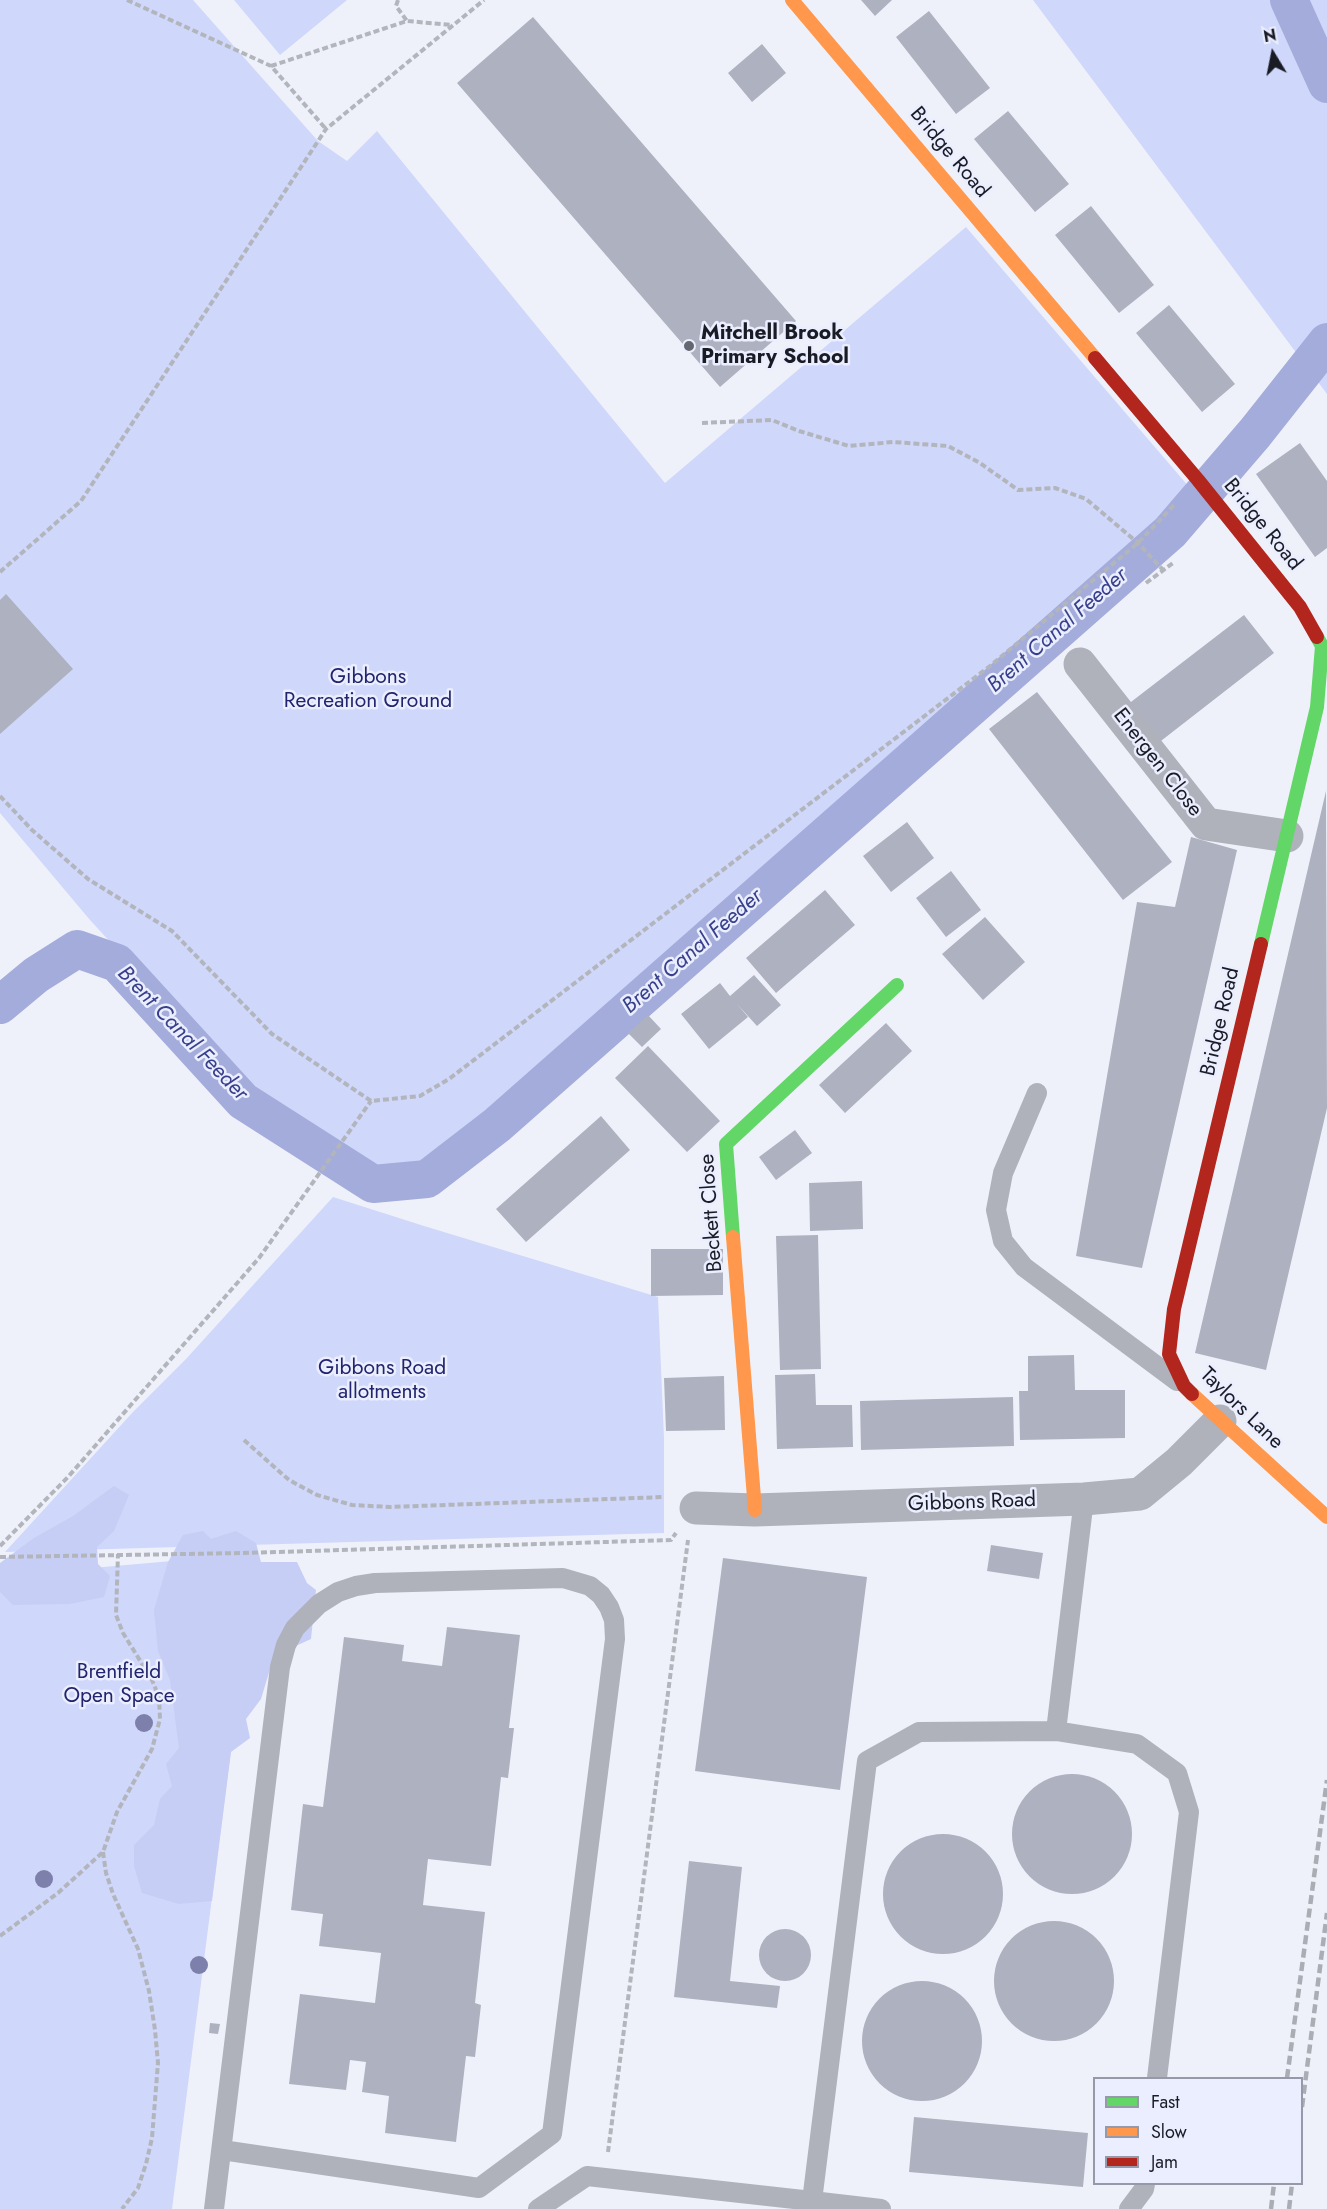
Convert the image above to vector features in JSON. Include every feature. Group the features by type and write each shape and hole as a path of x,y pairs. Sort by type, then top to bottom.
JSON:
{"street":[{"name":"Bridge Road","path":"792,0 1198,480 1300,607 1322,646 1317,707 1174,1308"},
{"name":"Energen Close","path":"1080,664 1206,824 1287,837"},
{"name":"Beckett Close","path":"755,1510 726,1144 897,986"},
{"name":"Taylors Lane","path":"1174,1308 1169,1354 1184,1386 1327,1517"},
{"name":"Gibbons Road","path":"696,1508 755,1510 1140,1494 1179,1462 1220,1421"}],"lane":[{"path":"1037,1093 1003,1173 996,1210 1002,1241 1024,1267 1184,1386"},
{"path":"1056,1731 1084,1498"},
{"path":"214,2209 280,1667 286,1645 295,1628 319,1604 338,1592 366,1584 563,1578 590,1586 601,1595 609,1607 614,1620 615,1639 552,2134 479,2188 222,2150"},
{"path":"812,2201 867,1761 919,1731 1056,1731 1137,1744 1177,1773 1189,1812 1157,2077"},
{"path":"538,2209 596,2177 881,2209"},
{"path":"1129,2209 1145,2185"}],"path":[{"path":"127,0 271,66 326,129"},
{"path":"398,0 396,6 407,21"},
{"path":"0,572 81,501 326,129 484,0"},
{"path":"271,66 407,21 454,25"},
{"path":"702,423 772,420 849,446 893,442 948,447 980,463 1018,490 1055,488 1086,500 1138,543 1163,570"},
{"path":"0,796 32,830 88,879 172,931 272,1034 371,1101 420,1096 449,1079 990,666 1138,543 1198,480"},
{"path":"1146,583 1173,563"},
{"path":"0,1546 68,1477 259,1258 371,1101"},
{"path":"244,1440 289,1480 317,1495 352,1505 390,1507 664,1497 696,1508"},
{"path":"0,1557 244,1553 671,1540 696,1508"},
{"path":"596,2177 685,1553 696,1508"},
{"path":"118,1554 116,1615 123,1633 152,1680 159,1697 160,1719 152,1749 117,1812 103,1852 106,1873 113,1894 138,1949 150,2001 158,2063 152,2138 147,2164 138,2188 122,2209"},
{"path":"0,1936 58,1893 103,1852"}],"green space":[{"name":"Gibbons Recreation Ground","path":"0,0 193,0 318,141 347,161 377,131 665,483 966,227 1202,502 1172,546 431,1193 365,1167 248,1092 90,920 0,813"},
{"path":"234,0 347,0 280,55"},
{"path":"1033,0 1327,0 1327,394"},
{"name":"Gibbons Road allotments","path":"333,1197 658,1297 664,1439 664,1533 5,1552 133,1412 186,1359"},
{"name":"Brentfield Open Space","path":"195,1559 255,1563 172,2209 0,2209 0,1576"}],"shaded area":[{"path":"114,1486 129,1495 114,1531 97,1547 98,1564 110,1576 104,1597 70,1604 13,1605 0,1592 0,1563 34,1538 73,1516"},
{"path":"203,1531 211,1539 236,1531 256,1543 261,1562 297,1562 307,1583 316,1590 311,1639 274,1656 261,1699 246,1719 250,1738 231,1752 212,1901 179,1904 142,1893 134,1866 134,1845 154,1825 160,1799 172,1786 166,1764 179,1748 170,1680 158,1651 154,1610 168,1562 183,1535"}],"building":[{"path":"861,0 892,0 875,16"},
{"path":"929,11 990,88 956,114 896,37"},
{"path":"533,17 796,321 720,387 457,83"},
{"path":"762,44 786,73 752,102 728,73"},
{"path":"1008,111 1069,184 1035,212 974,139"},
{"path":"1091,206 1154,285 1119,313 1055,235"},
{"path":"1169,305 1235,384 1202,412 1136,333"},
{"path":"1300,443 1327,481 1327,548 1315,557 1256,474"},
{"path":"6,594 73,669 0,734 0,600"},
{"path":"1244,615 1274,653 1157,744 1127,705"},
{"path":"1037,692 1172,862 1123,900 989,729"},
{"path":"1326,791 1327,1108 1266,1370 1195,1353"},
{"path":"907,822 934,858 891,892 863,856"},
{"path":"1191,837 1237,850 1142,1268 1076,1256 1137,902 1175,907"},
{"path":"951,871 981,910 946,937 916,898"},
{"path":"825,890 855,925 776,993 746,958"},
{"path":"985,917 1025,962 983,1000 942,954"},
{"path":"754,975 781,1005 757,1026 737,1004 748,1017 709,1049 681,1014 720,983 730,996"},
{"path":"648,1015 661,1029 642,1047 628,1033"},
{"path":"886,1023 912,1051 845,1113 819,1085"},
{"path":"648,1046 720,1121 687,1152 615,1078"},
{"path":"601,1116 630,1150 526,1242 496,1209"},
{"path":"795,1130 812,1153 776,1180 759,1157"},
{"path":"862,1181 863,1229 810,1231 809,1183"},
{"path":"818,1235 821,1369 780,1370 776,1236"},
{"path":"651,1249 723,1249 723,1295 651,1296"},
{"path":"1074,1355 1075,1390 1125,1390 1125,1438 1020,1440 1019,1391 1028,1391 1028,1356"},
{"path":"815,1374 816,1405 852,1405 853,1447 777,1449 775,1375"},
{"path":"724,1376 725,1430 666,1431 664,1378"},
{"path":"1013,1397 1014,1446 861,1450 860,1401"},
{"path":"991,1545 1043,1553 1039,1579 987,1571"},
{"path":"723,1558 867,1577 840,1790 695,1771"},
{"path":"447,1627 520,1635 509,1728 514,1728 508,1778 501,1777 491,1866 428,1859 423,1905 485,1912 475,2003 481,2005 475,2057 466,2056 456,2142 385,2133 389,2096 362,2092 366,2062 350,2060 346,2090 289,2084 300,1994 375,2003 381,1953 319,1946 323,1914 291,1910 303,1804 323,1807 344,1637 404,1645 402,1661 442,1666"},
{"path":"1072,1774 1095,1778 1115,1791 1128,1811 1132,1834 1128,1857 1115,1877 1095,1890 1072,1894 1049,1890 1029,1877 1016,1857 1012,1834 1016,1811 1029,1791 1049,1778"},
{"path":"943,1834 966,1839 985,1852 998,1871 1003,1894 998,1917 985,1936 966,1949 943,1954 920,1949 901,1936 888,1917 883,1894 888,1871 901,1852 920,1839"},
{"path":"689,1861 742,1867 730,1981 780,1986 777,2008 674,1997"},
{"path":"1054,1921 1077,1925 1097,1938 1110,1958 1114,1981 1110,2004 1097,2024 1077,2037 1054,2041 1031,2037 1011,2024 998,2004 994,1981 998,1958 1011,1938 1031,1925"},
{"path":"785,1929 795,1931 803,1937 809,1945 811,1955 809,1965 803,1973 795,1979 785,1981 775,1979 767,1973 761,1965 759,1955 761,1945 767,1937 775,1931"},
{"path":"922,1981 945,1985 965,1998 978,2018 982,2041 978,2064 965,2084 945,2097 922,2101 899,2097 879,2084 866,2064 862,2041 866,2018 879,1998 899,1985"},
{"path":"210,2023 220,2024 218,2034 209,2033"},
{"path":"914,2117 1088,2133 1083,2187 909,2172"}],"waterway":[{"name":"Brent Canal Feeder","path":"1289,0 1327,84"},
{"name":"Brent Canal Feeder","path":"0,1005 36,975 77,949 117,963 243,1101 373,1184 427,1179 497,1125 1170,532 1255,433 1327,342"}],"railway":[{"path":"1287,2077 1327,1780"},
{"path":"1303,2099 1327,1913"},
{"path":"1271,2209 1274,2185"},
{"path":"1289,2209 1292,2185"}],"traffic: fast":[{"path":"1261,944 1317,707 1322,646 1317,637"},
{"path":"733,1237 726,1144 897,985"}],"traffic: slow":[{"path":"792,0 1095,358"},
{"path":"733,1237 755,1510"},
{"path":"1192,1394 1327,1517"}],"traffic: jam":[{"path":"1095,358 1198,480 1300,607 1317,637"},
{"path":"1192,1394 1184,1386 1169,1354 1174,1309 1261,944"}],"place":[{"name":"Mitchell Brook Primary School","path":"689,346"}]}
